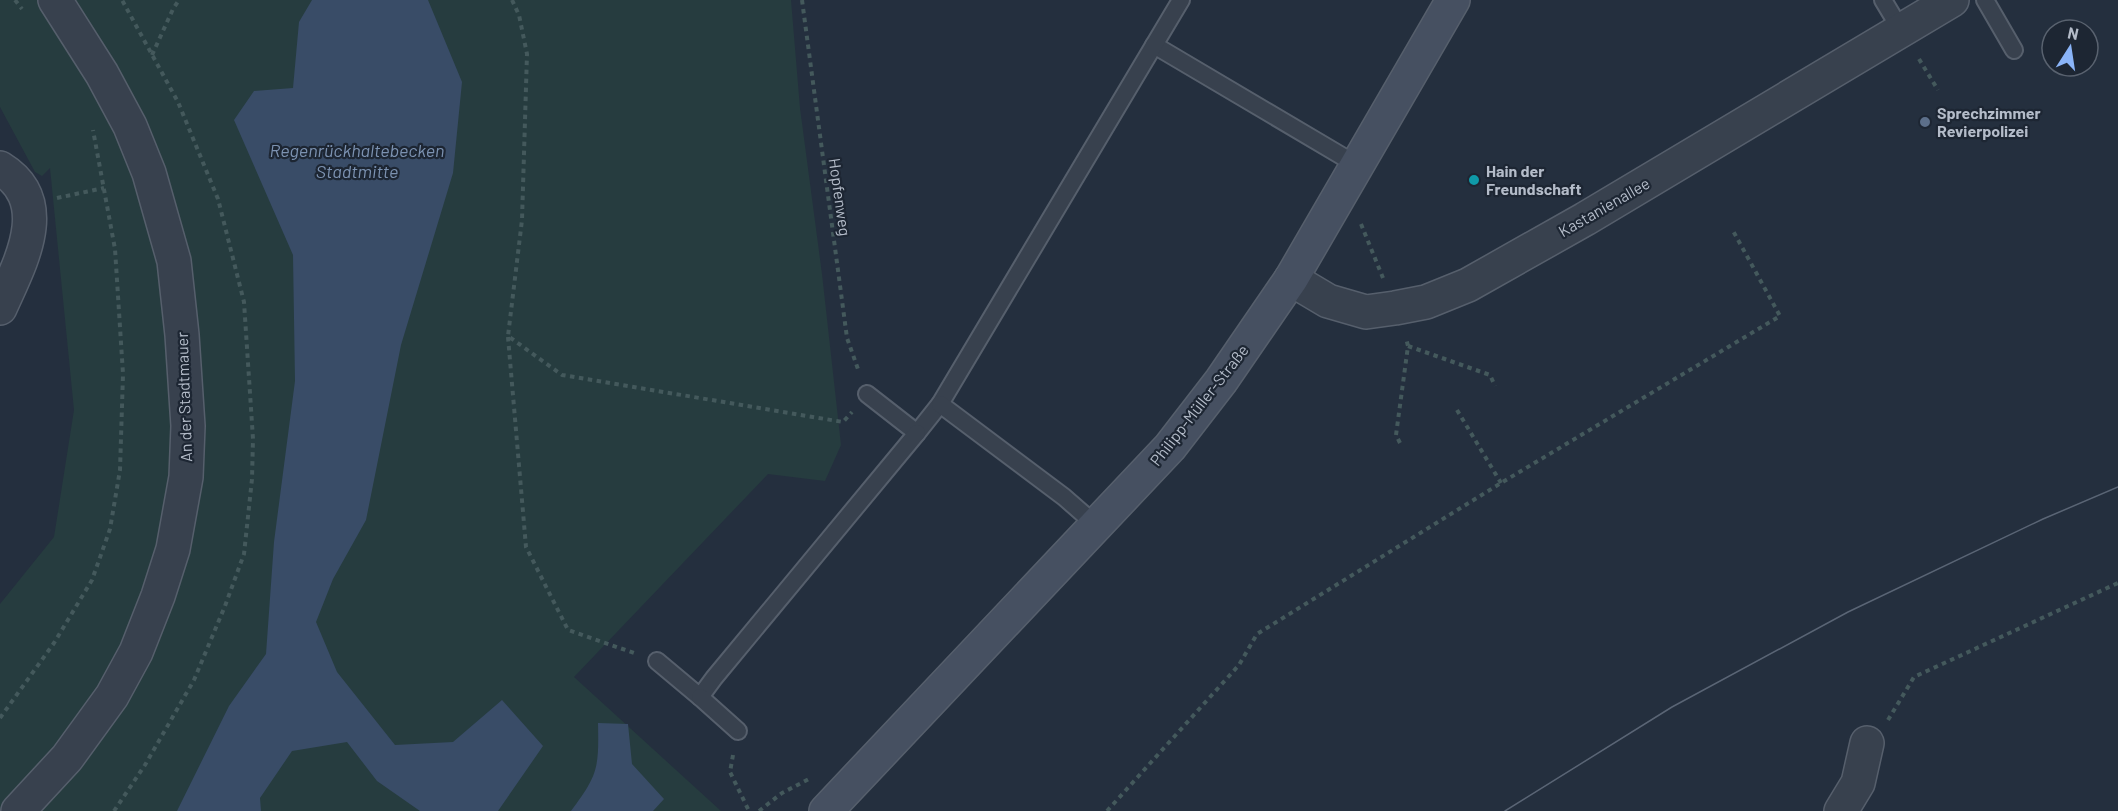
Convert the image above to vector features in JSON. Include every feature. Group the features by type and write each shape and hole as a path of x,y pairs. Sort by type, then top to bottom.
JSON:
{"main road":[{"name":"Philipp-Müller-Straße","path":"826,811 1170,447 1221,381 1291,279 1453,0"}],"street":[{"name":"An der Stadtmauer","path":"18,811 67,758 112,696 136,652 173,549 186,477 188,426 174,261 149,173 130,126 102,74 55,0"},
{"name":"Kastanienallee","path":"1291,279 1328,301 1366,312 1426,302 1468,285 1585,219 1953,0"},
{"path":"0,168 15,178 25,193 31,220 26,242 0,308"},
{"path":"1841,811 1858,783 1867,743"}],"lane":[{"path":"700,697 940,404 1180,0"},
{"path":"1883,0 1901,30"},
{"path":"1985,0 2014,50"},
{"path":"1154,45 1357,165"},
{"path":"867,394 917,432"},
{"path":"940,404 1064,497 1096,525"},
{"path":"657,661 738,731"}],"path":[{"path":"152,55 179,0"},
{"path":"512,0 519,15 527,54 522,220 508,336 526,547 568,630 657,661"},
{"name":"Hopfenweg","path":"802,0 847,338 867,394"},
{"path":"0,718 54,643 92,580 110,529 120,470 123,374 115,249 91,122"},
{"path":"73,194 104,188"},
{"path":"1335,206 1361,223 1408,346 1396,435 1400,443"},
{"path":"1107,811 1239,665 1257,634 1780,316 1732,229"},
{"path":"508,336 562,375 843,422 867,394"},
{"path":"1408,346 1490,375 1495,386"},
{"path":"1457,410 1502,483"},
{"path":"1867,743 1885,725 1914,677 2118,583"},
{"path":"738,731 730,772 749,811"},
{"path":"759,811 782,793 813,776"}],"green space":[{"path":"0,0 791,0 800,108 841,445 825,481 768,474 574,677 721,811 0,811 0,604 54,537 74,410 50,168 42,176 35,172 0,107"}],"water":[{"name":"Regenrückhaltebecken Stadtmitte","path":"312,0 428,0 462,82 453,173 401,345 366,520 333,579 316,622 337,672 395,745 453,742 502,700 543,746 498,811 420,811 377,781 347,742 292,751 260,798 261,811 177,811 229,706 266,654 274,542 295,381 293,255 234,120 254,91 293,88 299,22"},
{"path":"598,723 628,724 632,764 664,799 653,811 571,811 587,788 595,770"}],"tram line":[{"path":"1505,811 1672,707 1848,612 2043,519 2118,487"}],"place":[{"name":"Sprechzimmer Revierpolizei","path":"1925,122"},
{"name":"Hain der Freundschaft","path":"1474,180"}]}
